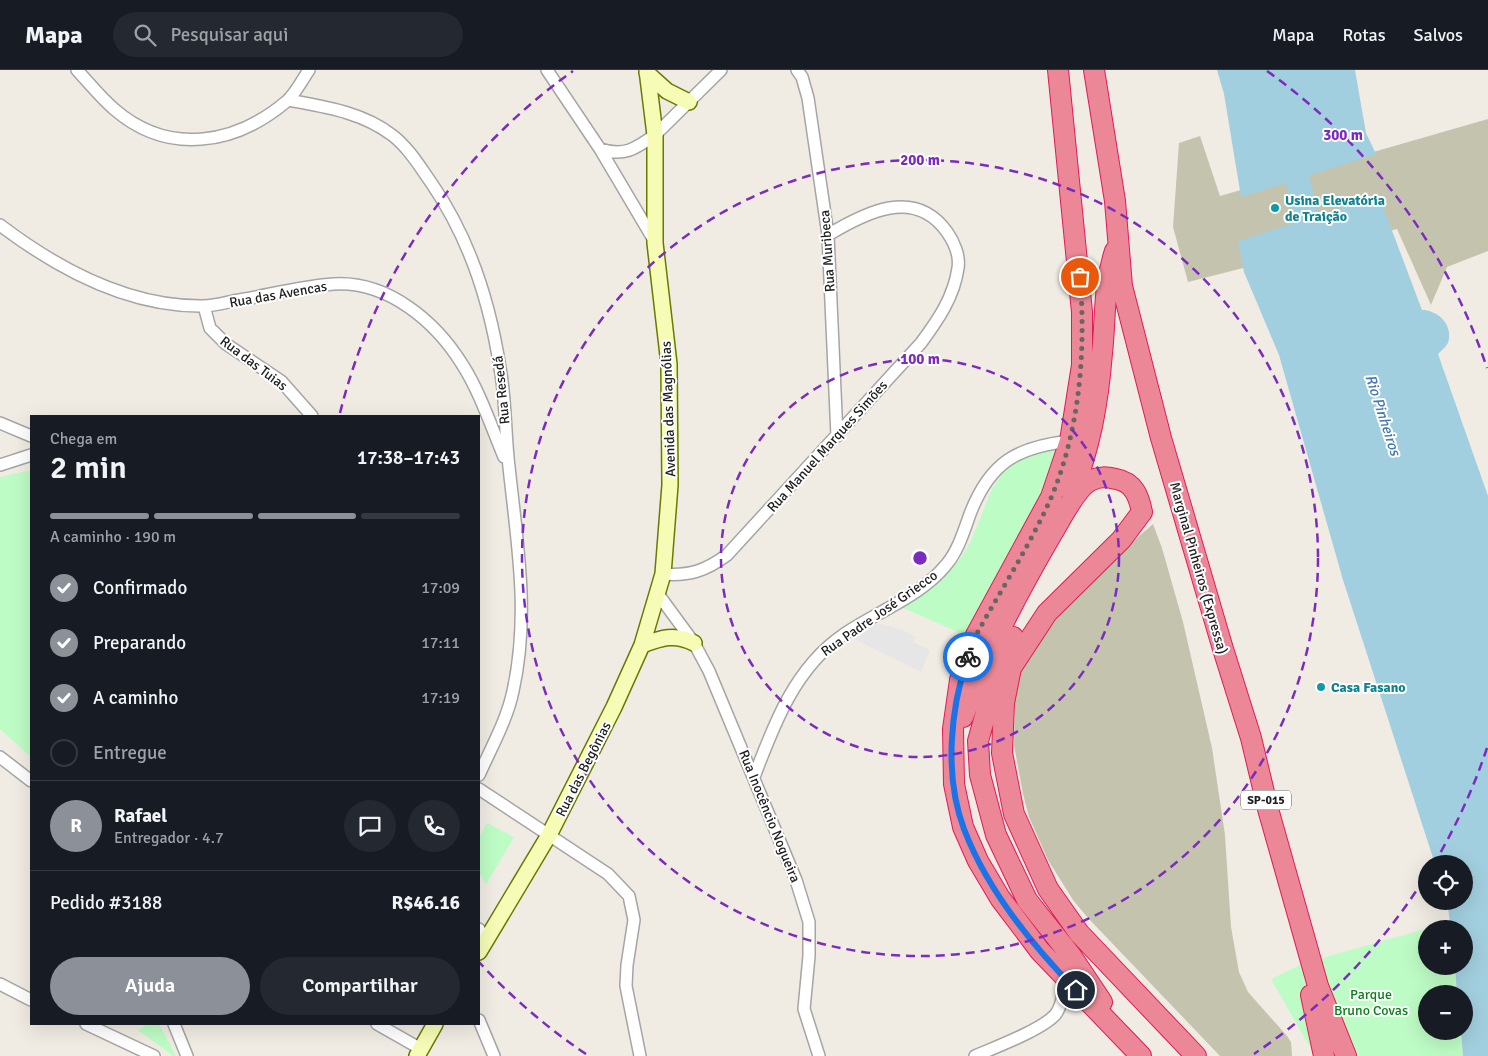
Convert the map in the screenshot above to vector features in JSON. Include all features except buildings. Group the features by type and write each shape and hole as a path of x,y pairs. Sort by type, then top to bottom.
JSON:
{"highway":[{"path":"1058,70 1082,312 1082,365 1070,441 1051,497 976,635 960,680 953,729 954,784 961,819 978,861 1000,898 1040,951 1141,1056"},
{"path":"1087,70 1099,105"},
{"name":"Marginal Pinheiros (Expressa)","path":"1094,70 1115,201 1122,286 1161,438 1223,649 1252,738 1268,809 1304,938 1318,986 1346,1056"},
{"path":"1067,508 1094,427 1102,352 1105,289 1119,241"},
{"path":"953,745 994,639 1025,580 1067,508 1089,481 1101,477 1119,479 1131,486 1138,494 1142,512 1121,540 1047,613 1011,668"},
{"path":"1127,1041 1072,957 1027,900 996,835 980,775 978,741 1001,659 1013,637 1011,668 1004,703 1002,753 1014,814 1048,889 1080,934 1196,1056"},
{"path":"1304,938 1312,1001 1324,1056"}],"main road":[{"path":"647,71 667,91 689,102"},
{"name":"Avenida das Magnólias","path":"647,71 655,135 656,244 670,364 670,485 663,574"},
{"name":"Rua das Begônias","path":"481,941 548,835 614,707 642,646 663,574"},
{"path":"642,646 659,639 682,637 694,643"},
{"path":"419,1052 435,1025"}],"street":[{"path":"77,70 115,110 135,124 173,139 197,141 238,131 264,118 288,100 309,70"},
{"name":"Avenida das Magnólias","path":"547,70 600,149 656,244"},
{"path":"600,149 613,153 623,152 655,135 721,70"},
{"name":"Rua Muribeca","path":"797,70 802,77 808,98 828,236 837,436"},
{"name":"Rua Resedá","path":"288,100 367,118 393,136 409,153 442,198 465,243 486,297 501,369 509,467 518,531 522,582 520,632 513,691 505,718 480,773"},
{"name":"Rua Manuel Marques Simões","path":"663,574 683,576 697,572 713,565 727,555 921,343 941,315 954,286 959,266 952,239 932,215 916,208 876,210 828,236"},
{"name":"Rua das Avencas","path":"0,225 33,251 70,272 154,301 204,306 335,284 367,287 398,299 426,321 445,340 462,364 509,467"},
{"name":"Rua das Tuias","path":"204,306 210,328 226,344 281,381 311,415"},
{"path":"0,423 30,436"},
{"name":"Rua Padre José Griecco","path":"754,777 781,712 802,674 818,654 844,634 919,588 946,565 959,543 976,502 998,468 1015,454 1029,448 1070,441"},
{"path":"0,465 30,455"},
{"name":"Rua Inocêncio Nogueira","path":"658,594 694,643 719,693 796,880 809,922 804,1009 819,1056"},
{"path":"0,757 30,780"},
{"path":"480,790 608,874 629,896 634,920 627,965 626,986 640,1056"},
{"path":"975,1056 1044,1024 1050,1019 1061,1004 1064,977"},
{"path":"0,984 30,999"},
{"path":"480,1022 494,1056"},
{"path":"88,1025 154,1056"},
{"path":"174,1025 187,1056"},
{"path":"378,1025 419,1052"}],"shaded area":[{"path":"1488,119 1488,251 1447,267 1431,305 1397,229 1188,282 1173,227 1179,143 1200,136 1220,196"},
{"path":"1153,524 1162,548 1183,622 1212,748 1225,835 1231,927 1239,972 1248,992 1291,1042 1292,1056 1220,1056 1073,900 1048,860 1029,817 1014,745 1015,694 1018,669 1082,586"},
{"path":"868,621 903,630 916,637 913,642 930,650 921,672 844,634"}],"green space":[{"path":"1057,448 1059,451 1040,500 967,636 901,607 934,585 960,559 970,543 992,489 1003,473 1026,453"},
{"path":"30,470 30,756 0,729 0,477"},
{"path":"487,823 514,837 486,885 480,874 480,836"},
{"name":"Parque Bruno Covas","path":"1418,931 1418,975 1456,975 1456,985 1418,985 1418,1040 1462,1040 1463,1056 1315,1056 1271,979 1304,963"},
{"path":"146,1025 160,1025 176,1056 173,1056 138,1030"}],"water":[{"path":"1217,70 1355,70 1366,133 1376,154 1241,197 1224,94"},
{"path":"1379,196 1422,310 1432,312 1442,318 1448,327 1449,341 1438,354 1488,496 1488,1056 1463,1056 1462,1040 1473,1040 1473,985 1456,985 1456,975 1473,975 1473,920 1450,920 1448,910 1473,910 1473,855 1432,855 1343,580 1279,355 1244,272 1238,241"}],"waterway":[{"name":"Rio Pinheiros","path":"1290,149 1307,219 1320,249"}],"way so far":[{"path":"968,657 976,635 1051,497 1070,441 1082,365 1080,277"}],"place":[{"name":"Usina Elevatória de Traição","path":"1275,208"},
{"name":"Casa Fasano","path":"1321,687"}],"route":[{"path":"968,657 960,680 953,729 954,784 963,827 978,861 1000,898 1040,951 1076,990"}]}
